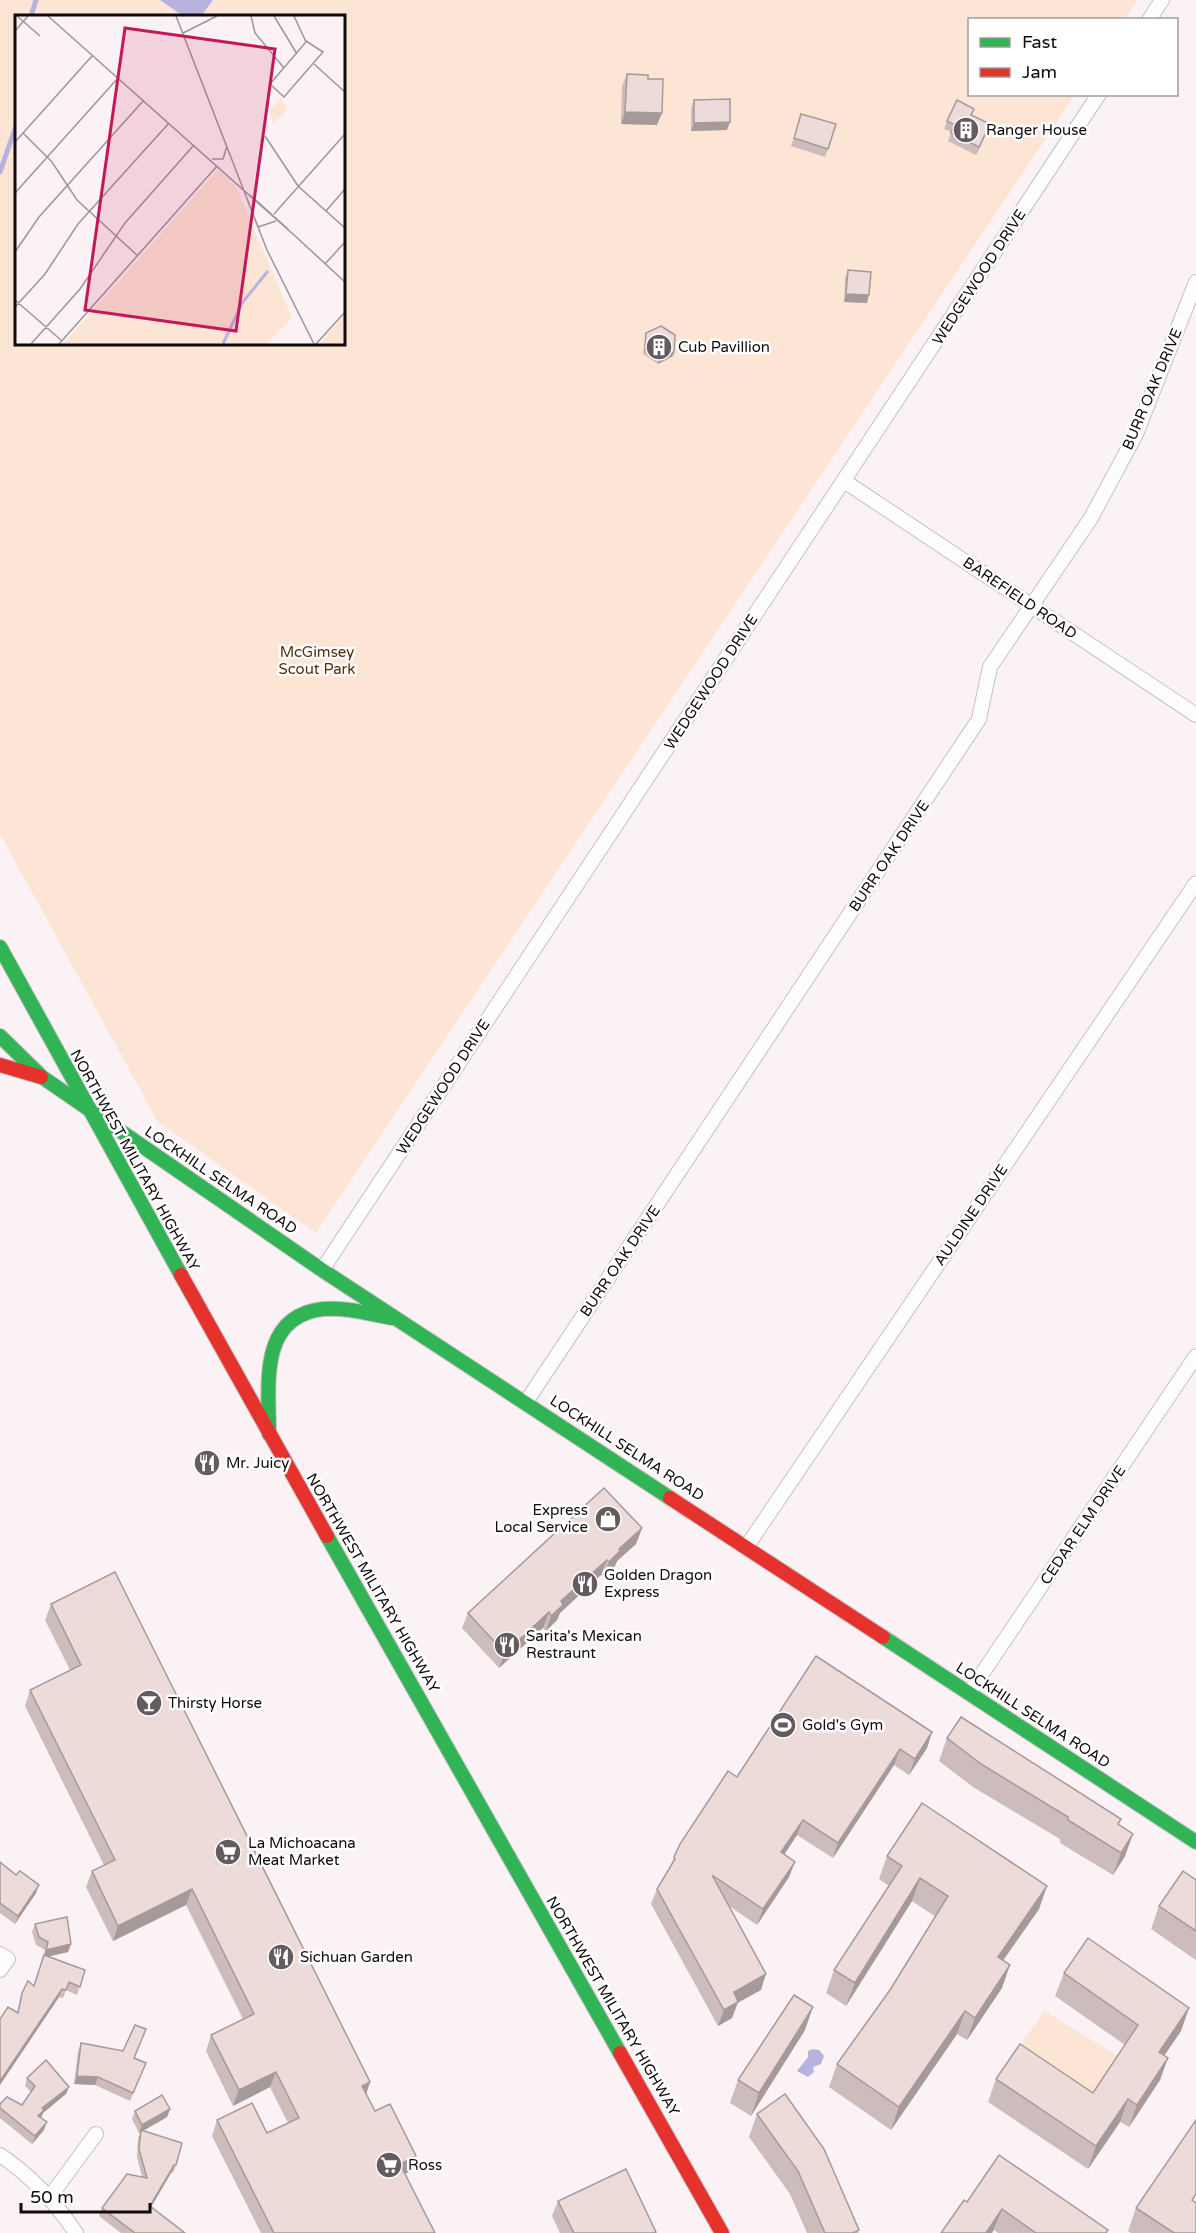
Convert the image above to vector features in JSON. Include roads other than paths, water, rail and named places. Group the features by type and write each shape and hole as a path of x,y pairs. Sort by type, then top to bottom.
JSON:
{"main road":[{"name":"NORTHWEST MILITARY HIGHWAY","path":"0,947 269,1434 722,2233"},
{"name":"LOCKHILL SELMA ROAD","path":"0,1036 42,1077 322,1270 969,1693 1194,1836"},
{"name":"LOCKHILL SELMA ROAD","path":"0,1065 42,1077"},
{"path":"269,1434 271,1356 274,1339 295,1315 322,1309 399,1319"}],"street":[{"path":"1150,18 1162,0"},
{"name":"WEDGEWOOD DRIVE","path":"322,1270 1098,96"},
{"name":"BURR OAK DRIVE","path":"526,1402 979,719 990,667 1091,518 1136,434 1196,282"},
{"name":"BAREFIELD ROAD","path":"844,481 1196,715"},
{"name":"AULDINE DRIVE","path":"747,1546 1196,884"},
{"name":"CEDAR ELM DRIVE","path":"969,1693 1196,1356"},
{"path":"49,2198 96,2134"},
{"path":"0,2155 32,2180 76,2233"}],"waterway":[{"path":"31,15 36,0"},
{"path":"0,172 15,129"}],"place":[{"name":"Ranger House","path":"966,130"},
{"name":"Cub Pavillion","path":"659,347"},
{"name":"Mr. Juicy","path":"207,1463"},
{"name":"Express Local Service","path":"608,1519"},
{"name":"Golden Dragon Express","path":"585,1584"},
{"name":"Sarita's Mexican Restraunt","path":"507,1645"},
{"name":"Thirsty Horse","path":"149,1703"},
{"name":"Gold's Gym","path":"783,1725"},
{"name":"La Michoacana Meat Market","path":"228,1852"},
{"name":"Sichuan Garden","path":"281,1957"},
{"name":"Ross","path":"389,2165"}],"park label":[{"name":"McGimsey Scout Park","path":"317,660"}]}
